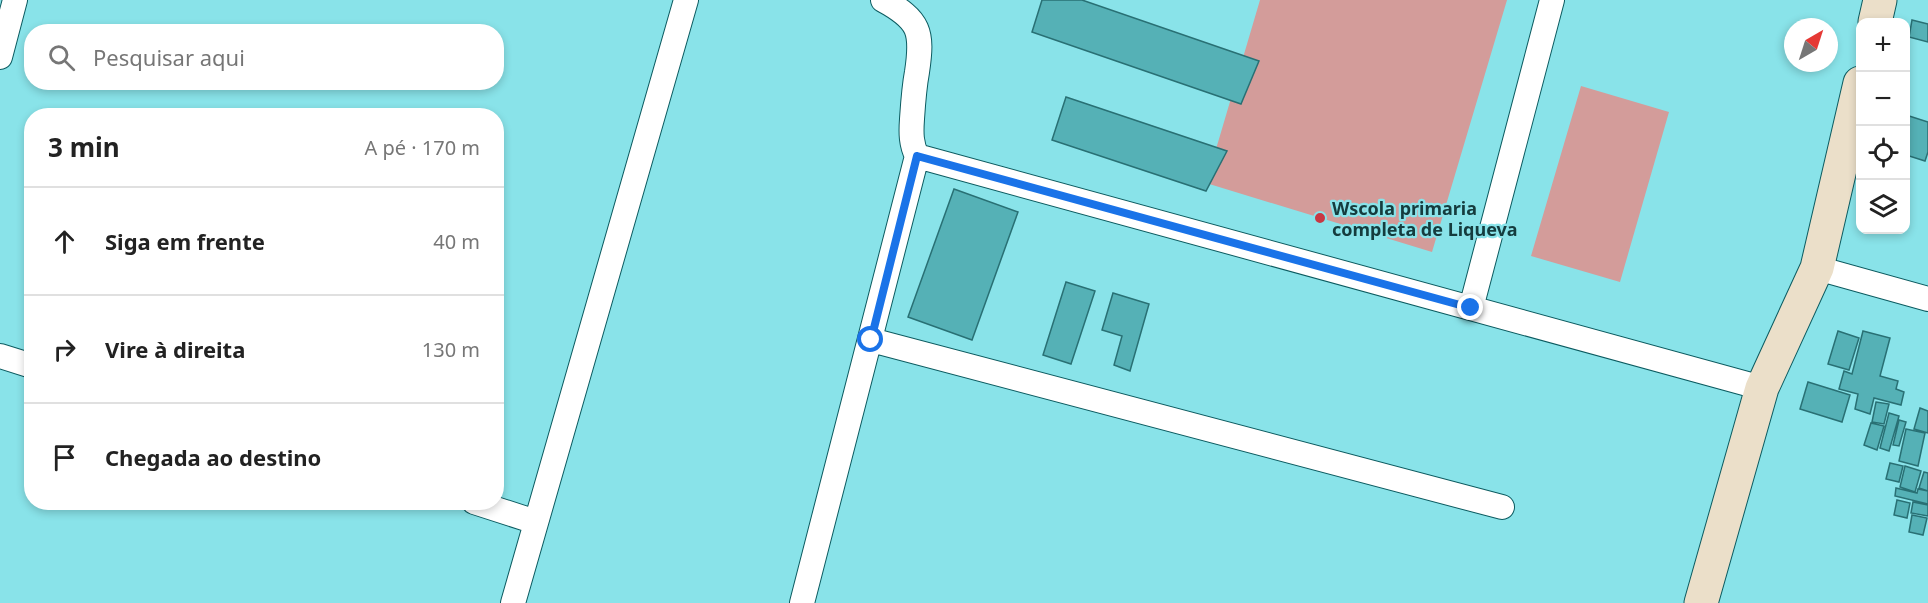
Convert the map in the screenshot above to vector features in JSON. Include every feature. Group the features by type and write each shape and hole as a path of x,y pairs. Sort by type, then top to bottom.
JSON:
{"street":[{"path":"0,57 15,0"},
{"path":"513,603 686,0"},
{"path":"802,603 917,156 911,145 911,126 921,46 919,33 913,21 883,0"},
{"path":"1471,308 1552,0"},
{"path":"1876,18 1880,0"},
{"path":"1701,603 1762,388 1817,268 1856,100"},
{"path":"917,156 1762,388"},
{"path":"1817,268 1928,299"},
{"path":"871,340 1502,507"},
{"path":"0,356 24,364"},
{"path":"499,510 536,522"}],"shaded area":[{"path":"1260,0 1507,0 1432,252 1206,183"},
{"path":"1581,86 1669,112 1620,282 1531,256"}],"building":[{"path":"1042,0 1082,0 1259,61 1241,104 1032,32"},
{"path":"1912,20 1928,24 1928,42 1910,37"},
{"path":"1066,97 1227,151 1206,191 1052,140"},
{"path":"1910,116 1928,122 1928,152 1925,161 1910,156"},
{"path":"954,189 1018,212 972,340 908,317"},
{"path":"1066,282 1095,291 1071,364 1043,355"},
{"path":"1113,293 1149,304 1130,371 1114,365 1122,336 1102,330"},
{"path":"1838,331 1859,338 1849,370 1828,364"},
{"path":"1863,331 1890,338 1880,376 1898,381 1896,389 1904,392 1901,405 1874,398 1870,414 1855,409 1858,394 1839,389 1844,371 1852,374"},
{"path":"1808,382 1850,395 1842,422 1800,409"},
{"path":"1876,402 1889,404 1884,424 1872,422"},
{"path":"1920,408 1928,411 1928,433 1914,429"},
{"path":"1889,413 1899,416 1889,451 1880,448"},
{"path":"1899,420 1906,422 1899,446 1893,445"},
{"path":"1871,423 1884,426 1877,450 1864,445"},
{"path":"1906,429 1925,433 1918,466 1899,461"},
{"path":"1890,463 1903,466 1899,482 1886,479"},
{"path":"1905,466 1921,471 1915,492 1900,487"},
{"path":"1924,472 1928,473 1928,491 1919,488"},
{"path":"1896,488 1917,493 1918,489 1928,491 1928,504 1895,496"},
{"path":"1897,500 1910,503 1907,518 1894,515"},
{"path":"1913,502 1928,505 1928,516 1911,513"},
{"path":"1912,515 1927,518 1923,535 1909,532"}],"place":[{"name":"Wscola primaria completa de Liqueva","path":"1320,218"}],"route":[{"path":"871,340 917,156 1471,308"}]}
